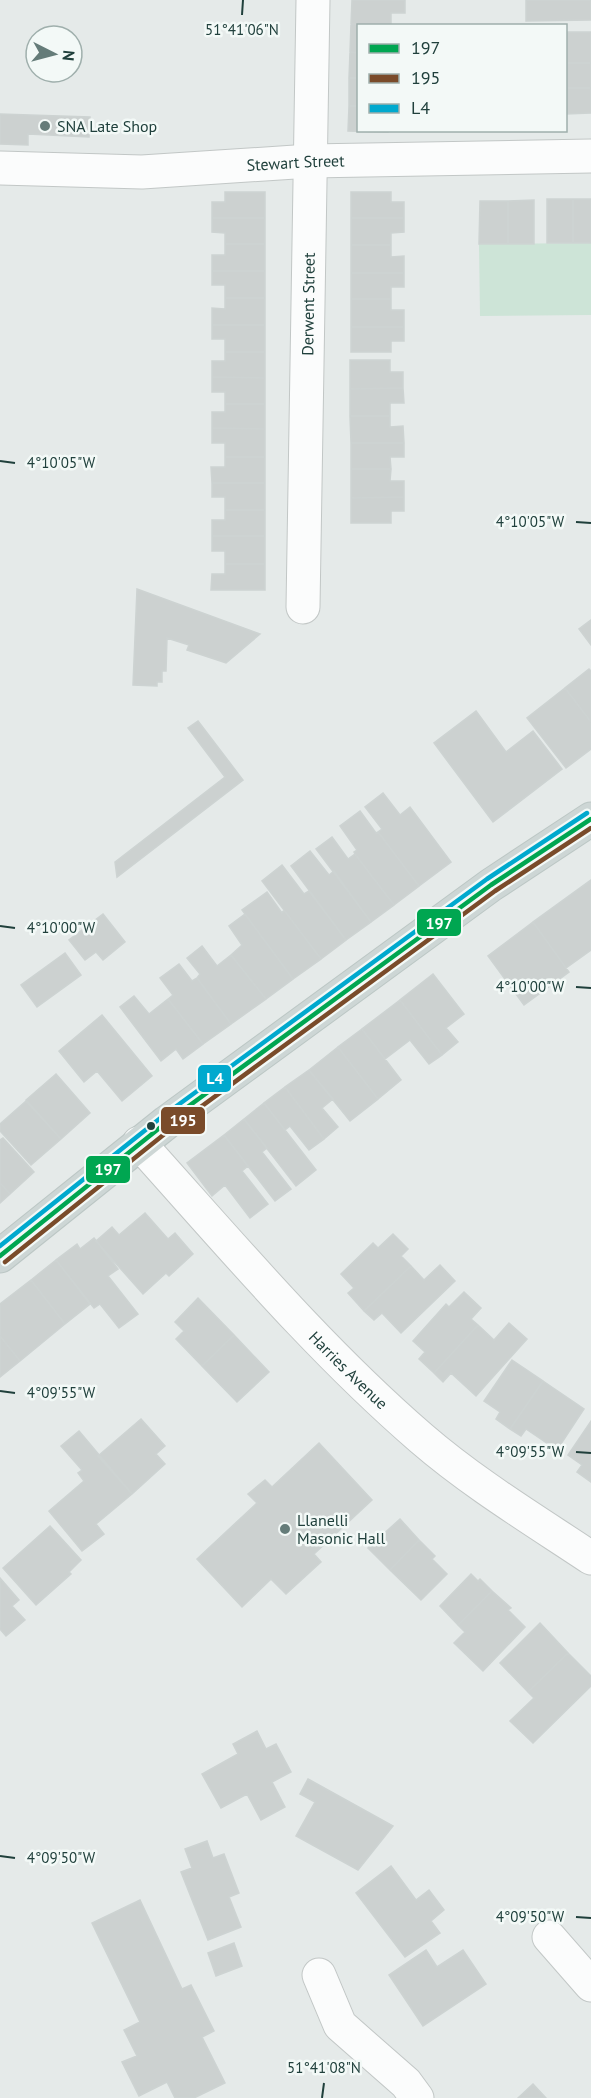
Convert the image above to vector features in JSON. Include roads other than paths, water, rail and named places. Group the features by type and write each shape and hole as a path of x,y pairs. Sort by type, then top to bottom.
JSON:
{"main road":[{"path":"0,1256 139,1143 491,885 591,819"}],"street":[{"name":"Derwent Street","path":"303,607 314,0"},
{"name":"Stewart Street","path":"0,168 142,172 310,161 591,156"},
{"name":"Harries Avenue","path":"139,1143 282,1303 345,1369 422,1439 488,1489 591,1558"},
{"path":"549,1936 591,1985"},
{"path":"319,1975 340,2025 406,2083 417,2098"}],"place":[{"name":"SNA Late Shop","path":"45,126"},
{"name":"Llanelli Masonic Hall","path":"285,1529"}]}
